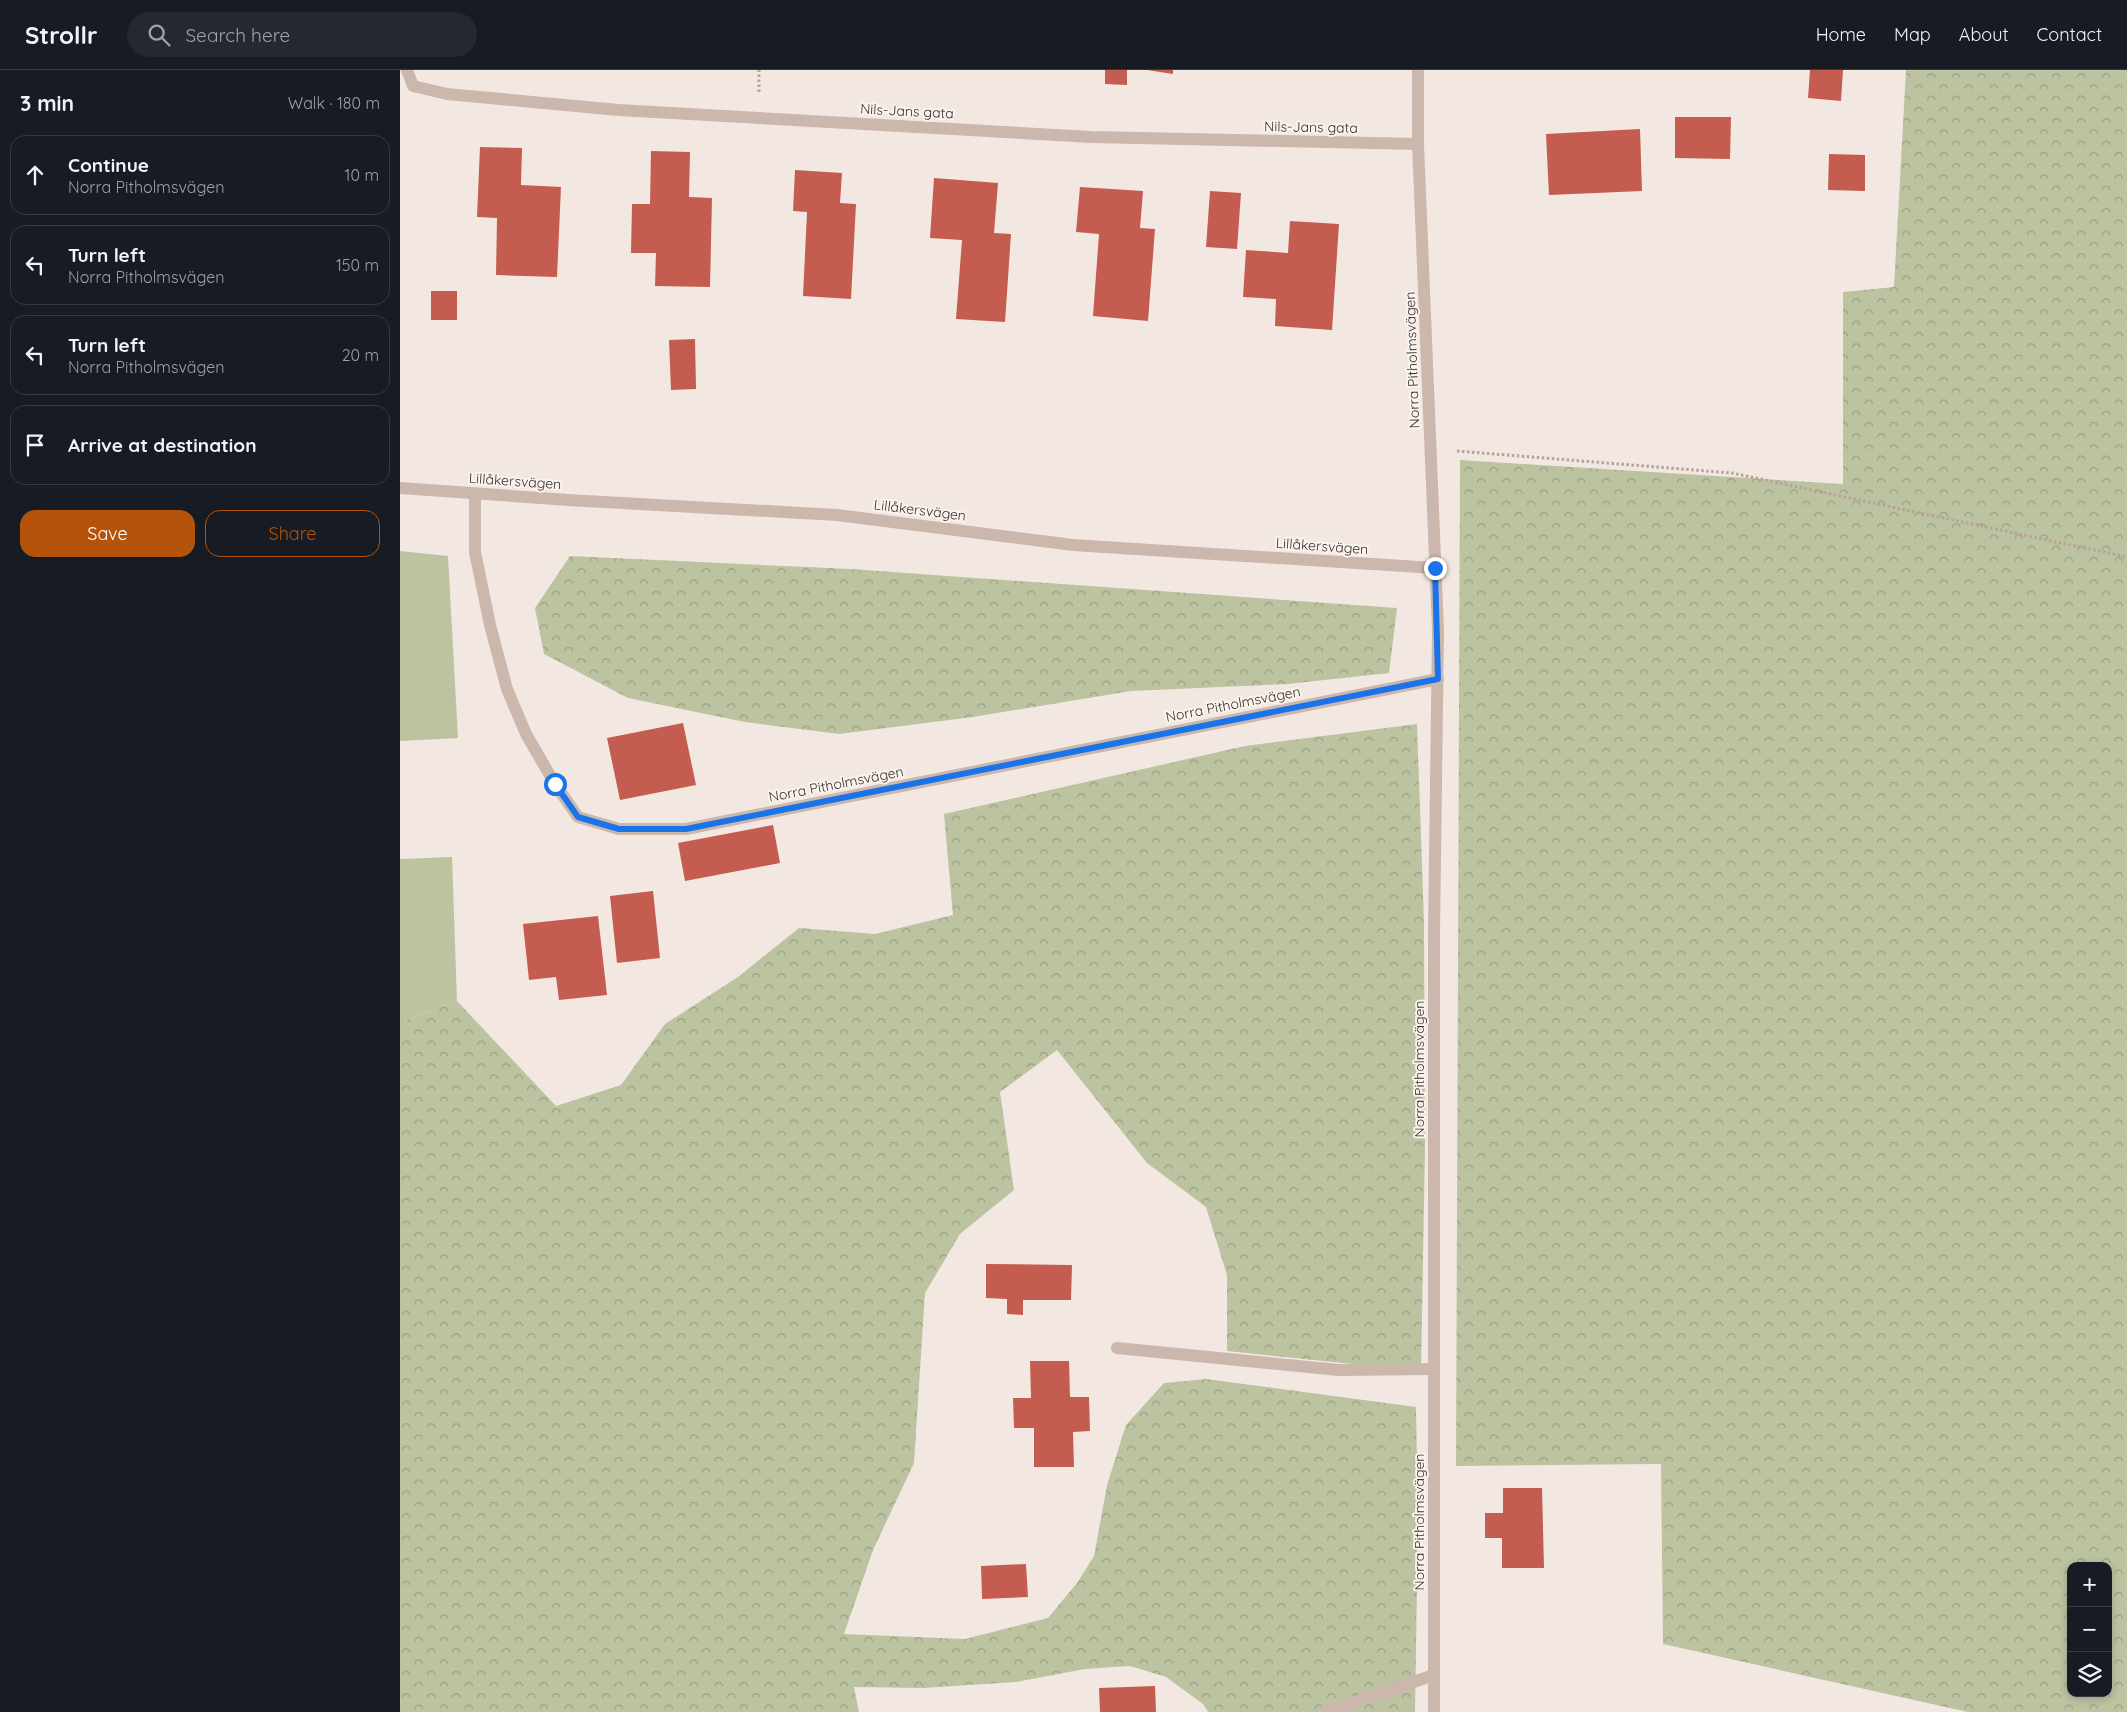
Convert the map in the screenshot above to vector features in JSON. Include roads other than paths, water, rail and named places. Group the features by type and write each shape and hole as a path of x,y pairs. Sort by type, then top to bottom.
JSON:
{"street":[{"name":"Nils-Jans gata","path":"407,70 413,86 447,94 619,110 1091,137 1418,144"},
{"name":"Norra Pitholmsvägen","path":"1418,70 1418,144 1438,679 1434,1712"},
{"name":"Lillåkersvägen","path":"400,488 837,515 1073,545 1435,568"},
{"name":"Norra Pitholmsvägen","path":"475,494 475,552 490,625 507,689 526,734 555,784 578,817 619,829 686,829 1438,679"},
{"path":"1117,1348 1339,1370 1434,1369"},
{"path":"1325,1712 1434,1675"}]}
